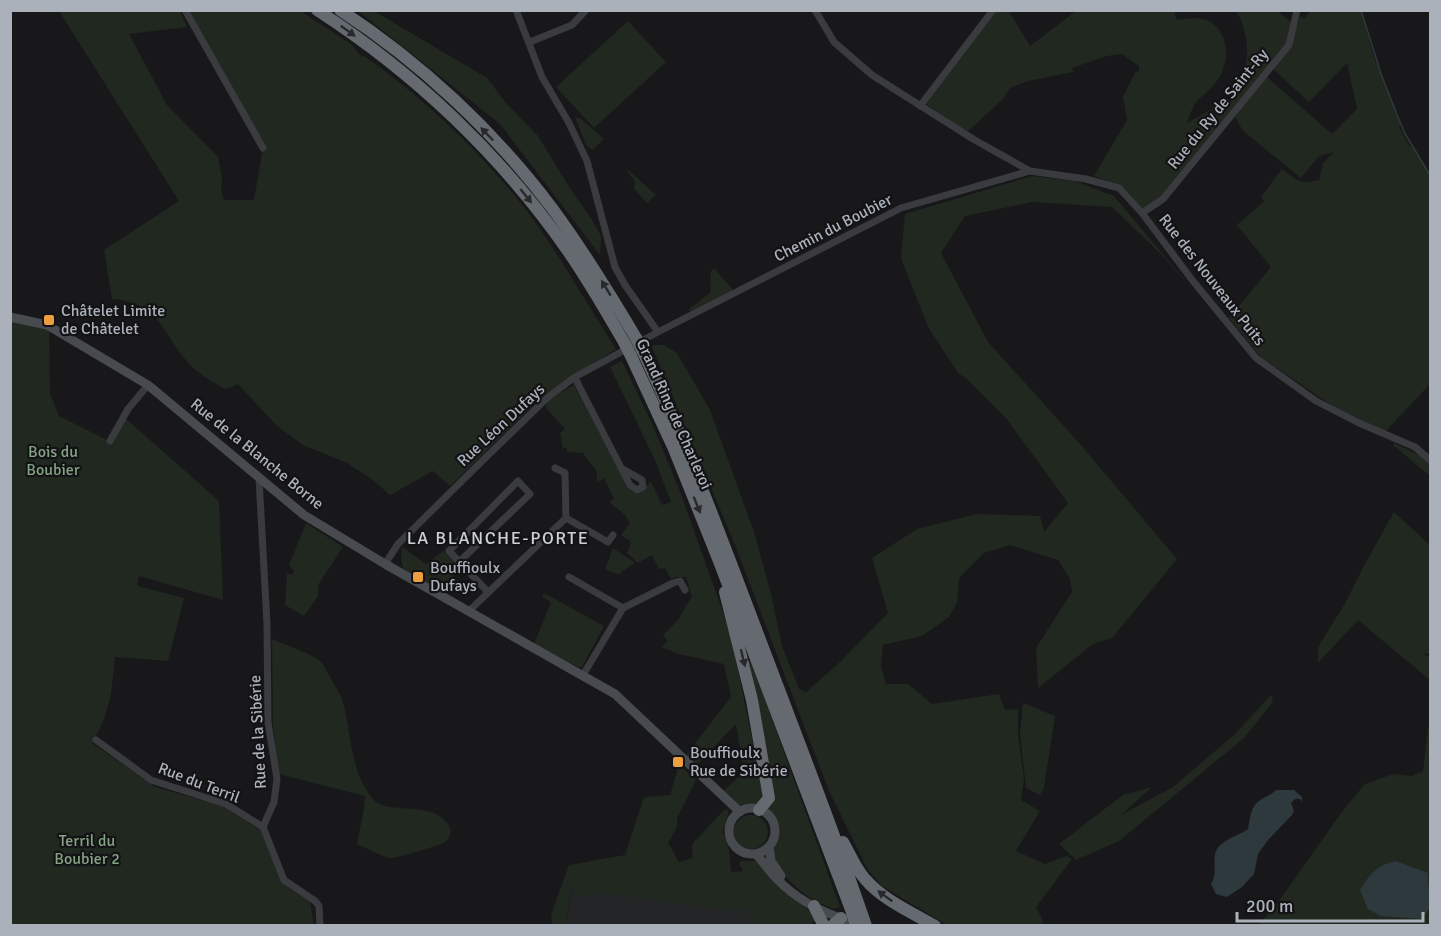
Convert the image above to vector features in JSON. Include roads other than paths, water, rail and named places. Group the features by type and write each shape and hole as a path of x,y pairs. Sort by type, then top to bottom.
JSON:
{"highway":[{"name":"Grand Ring de Charleroi","path":"317,10 411,79 488,153 541,214 568,251 634,347 665,399 709,507 832,832 853,921"},
{"name":"Grand Ring de Charleroi","path":"340,10 420,71 498,145 551,207 603,283 634,347 719,561 853,921"},
{"path":"719,561 728,607 742,654 764,763 769,798 759,810"},
{"path":"832,832 844,844 866,880 879,892 935,926"},
{"path":"814,906 824,926"}],"street":[{"path":"185,10 263,148"},
{"path":"516,10 542,77 569,123 587,161 615,267 658,332"},
{"path":"530,42 572,25 586,10"},
{"path":"815,10 834,42 872,75 973,139 1030,171"},
{"path":"920,106 993,10"},
{"name":"Rue du Ry de Saint-Ry","path":"1142,213 1163,199 1289,45 1297,10"},
{"name":"Rue des Nouveaux Puits","path":"1030,171 1086,179 1119,188 1142,213 1193,281 1256,358 1316,401 1359,423 1415,447 1431,460"},
{"name":"Chemin du Boubier","path":"658,332 901,208 1030,171"},
{"name":"Rue de la Blanche Borne","path":"10,317 47,325 148,385 304,515 385,564 615,694 740,812"},
{"name":"Rue Léon Dufays","path":"385,564 398,544 548,397 575,377 658,332"},
{"path":"575,377 621,468"},
{"path":"110,441 128,409 148,385"},
{"path":"469,611 566,518 565,473 555,468"},
{"name":"Rue de la Sibérie","path":"259,478 267,624 268,722 277,779 274,802 263,827"},
{"path":"459,562 530,494 518,482 449,551 459,562 488,592"},
{"path":"566,518 608,542 613,536"},
{"path":"569,577 623,608"},
{"path":"583,675 623,608 673,583 680,581 685,590"},
{"name":"Rue du Terril","path":"96,740 151,780 226,804 263,827"},
{"path":"769,847 756,854 741,852 731,840 730,825 740,812 750,809 759,810 768,816 774,825 774,837 769,847 771,861 791,890"},
{"path":"263,827 284,880 319,906 320,926"},
{"path":"756,854 778,881 814,906 853,921"}],"waterway":[{"path":"1361,10 1381,74 1404,132 1430,175"}],"place":[{"name":"Châtelet Limite de Châtelet","path":"49,320"},
{"name":"Bouffioulx Dufays","path":"418,577"},
{"name":"Bouffioulx Rue de Sibérie","path":"678,762"}],"district":[{"name":"LA BLANCHE-PORTE","path":"498,538"}],"park label":[{"name":"Bois du Boubier","path":"53,461"},
{"name":"Terril du Boubier 2","path":"87,850"}]}
